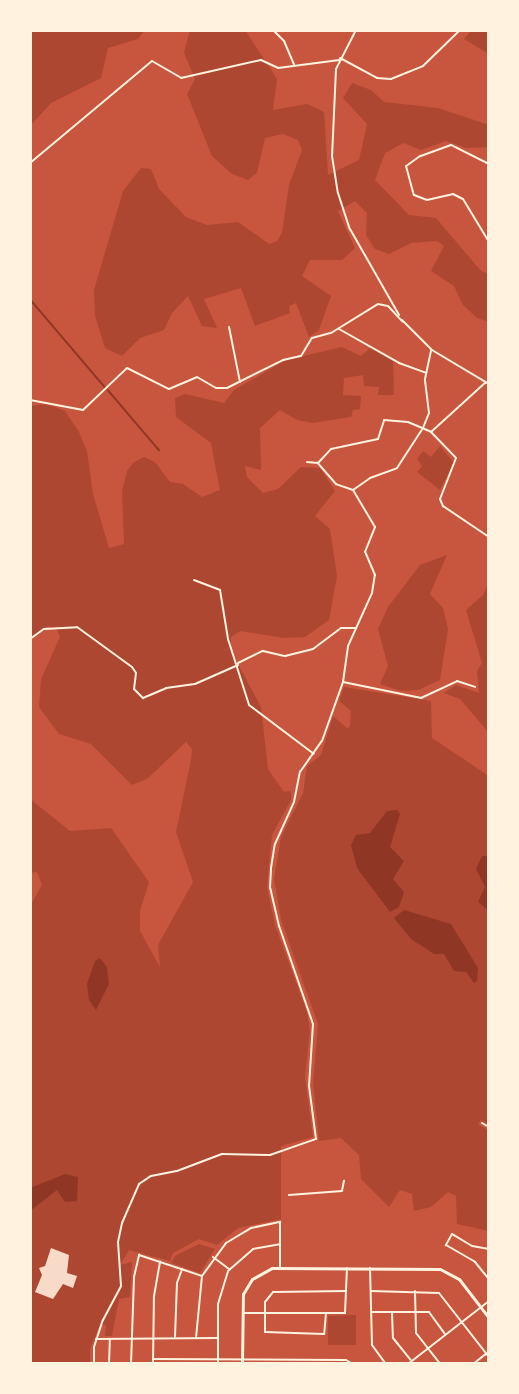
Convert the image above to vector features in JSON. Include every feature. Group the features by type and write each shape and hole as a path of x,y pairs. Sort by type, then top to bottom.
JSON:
{"street":[{"path":"273,30 284,41 294,67"},
{"path":"356,30 339,59 332,141 338,193 364,258 402,321"},
{"path":"30,163 152,61 181,78 261,60 278,68 339,59 377,78 391,79 423,66 460,30"},
{"path":"489,164 457,147 444,146 406,166 414,195 427,200 453,194 463,198 489,242"},
{"path":"30,156 34,161"},
{"path":"30,400 83,410 127,368 169,388 197,377 222,389 283,360 301,356 309,340 339,329 380,303 432,350 487,383 431,432"},
{"path":"229,327 240,382"},
{"path":"339,329 399,363 426,373"},
{"path":"353,490 370,478 397,468 423,428 429,413 426,373 432,350"},
{"path":"318,463 331,450 378,440 384,420 408,422 423,428 431,432 457,460 441,503 489,537"},
{"path":"94,1364 96,1339 121,1286 118,1242 131,1197 139,1184 151,1176 177,1171 222,1154 270,1155 316,1139 309,1086 312,1018 279,926 270,888 278,834 294,802 301,770 314,754 343,682 347,650 372,593 375,575 365,552 375,527 353,490 336,484 318,463 307,462"},
{"path":"194,580 220,590 228,639 252,709 265,713 314,754"},
{"path":"30,639 44,629 77,627 132,667 136,673 134,689 143,698 166,688 195,684 263,651 285,656 313,649 341,628 355,628"},
{"path":"343,682 421,698 457,681 475,687"},
{"path":"482,1123 489,1127"},
{"path":"289,1196 298,1193 342,1191 344,1181"},
{"path":"196,1338 201,1276 213,1257 232,1239 259,1225 280,1222 280,1267"},
{"path":"489,1249 472,1246 452,1234 446,1245 475,1262 489,1279"},
{"path":"218,1362 218,1304 229,1269 253,1249 280,1245"},
{"path":"131,1364 134,1277 139,1256 201,1276"},
{"path":"213,1257 229,1269"},
{"path":"153,1364 152,1339 160,1262"},
{"path":"242,1362 243,1294 249,1282 260,1272 280,1267 443,1270 459,1280 489,1318"},
{"path":"242,1313 345,1313 347,1268"},
{"path":"370,1268 372,1345 386,1364"},
{"path":"175,1338 177,1283 182,1269"},
{"path":"326,1313 324,1334 267,1334 264,1312 266,1298 273,1292 346,1291"},
{"path":"371,1291 439,1293 489,1358"},
{"path":"415,1291 416,1333 440,1364"},
{"path":"408,1364 489,1301"},
{"path":"372,1312 429,1312 445,1335"},
{"path":"392,1312 393,1338 411,1361"},
{"path":"96,1339 218,1338"},
{"path":"109,1364 111,1339"},
{"path":"473,1364 486,1354"},
{"path":"153,1359 196,1362 353,1364"}],"shaded area":[{"path":"30,30 145,30 138,39 108,48 101,78 51,103 30,126"},
{"path":"190,30 245,30 277,79 273,110 307,104 324,112 328,175 359,160 367,124 343,98 352,83 371,90 384,102 438,108 489,125 489,147 466,148 446,141 421,150 403,143 385,153 375,180 409,215 436,218 481,271 489,274 489,322 477,318 463,305 454,286 431,271 444,246 437,241 411,243 389,254 375,249 366,235 367,213 355,201 338,211 355,248 342,260 310,260 302,276 331,296 319,330 309,337 296,303 289,306 290,313 255,326 241,288 204,299 217,328 202,326 188,296 172,313 164,330 140,338 122,356 105,348 95,316 94,290 123,191 141,168 151,169 159,189 186,217 207,225 238,222 269,244 277,241 282,233 289,185 302,150 298,140 283,134 265,138 257,173 248,180 232,174 212,156 187,94 195,79 184,53"},
{"path":"472,30 489,30 489,54 464,39"},
{"path":"342,347 361,356 370,348 393,361 394,395 378,395 379,387 364,386 363,375 344,378 343,395 361,396 360,409 353,410 351,417 312,423 297,420 280,410 260,428 261,470 245,466 247,477 263,493 278,489 301,467 320,468 335,491 315,516 330,529 337,576 329,620 305,637 284,638 240,631 231,637 231,651 261,707 268,769 284,792 291,791 291,800 272,835 267,887 275,925 307,1012 310,1031 305,1077 313,1137 281,1146 281,1219 238,1228 217,1245 199,1239 173,1253 170,1261 129,1250 120,1265 132,1262 130,1297 119,1299 112,1336 105,1336 106,1325 100,1325 90,1349 90,1364 30,1364 30,906 42,885 37,872 30,873 30,799 70,831 111,828 149,882 140,911 140,931 160,967 158,945 193,882 176,832 191,760 192,749 186,742 147,779 132,785 91,744 59,734 39,707 41,679 60,637 57,630 48,626 30,637 30,406 47,404 65,411 79,432 87,451 93,494 109,548 124,544 122,491 127,471 134,462 144,457 155,462 170,482 183,484 202,497 220,490 211,443 176,417 175,398 185,394 224,403 234,390 286,360"},
{"path":"440,446 454,463 440,490 417,472 422,466 417,459 423,451 431,457"},
{"path":"447,555 430,594 443,608 448,629 440,680 418,690 401,691 380,684 388,666 378,629 388,607 420,565"},
{"path":"489,582 489,733 460,699 444,693 456,685 479,693 477,671 482,663 466,610 483,595"},
{"path":"344,687 431,701 432,738 489,776 489,1125 481,1120 478,1124 489,1131 489,1231 457,1224 456,1196 448,1192 431,1207 414,1211 412,1194 400,1190 389,1207 361,1179 359,1155 341,1138 319,1141 313,1083 318,1024 281,920 274,879 281,837 303,793 307,766 321,755 333,716 348,729 350,726 351,711 339,701"},
{"path":"397,810 400,814 390,847 404,861 393,879 404,892 399,907 390,912 357,868 351,845 356,835 370,833 387,811"},
{"path":"482,856 489,856 489,911 478,902 485,887 476,869"},
{"path":"404,910 451,924 478,968 477,981 474,983 466,972 454,971 444,954 434,954 411,939 394,918"},
{"path":"100,958 107,967 109,984 96,1010 89,1000 87,984 95,961"},
{"path":"65,1174 78,1177 77,1201 65,1202 57,1190 30,1211 30,1188"},
{"path":"199,1244 215,1249 200,1273 171,1263 175,1256"},
{"path":"356,1315 356,1345 328,1345 328,1316"}],"building":[{"path":"51,1248 69,1255 67,1273 77,1276 73,1288 63,1284 53,1299 35,1292 42,1275 39,1268 45,1266"}],"waterway":[{"path":"30,299 105,387"},
{"path":"108,390 159,450"}]}
